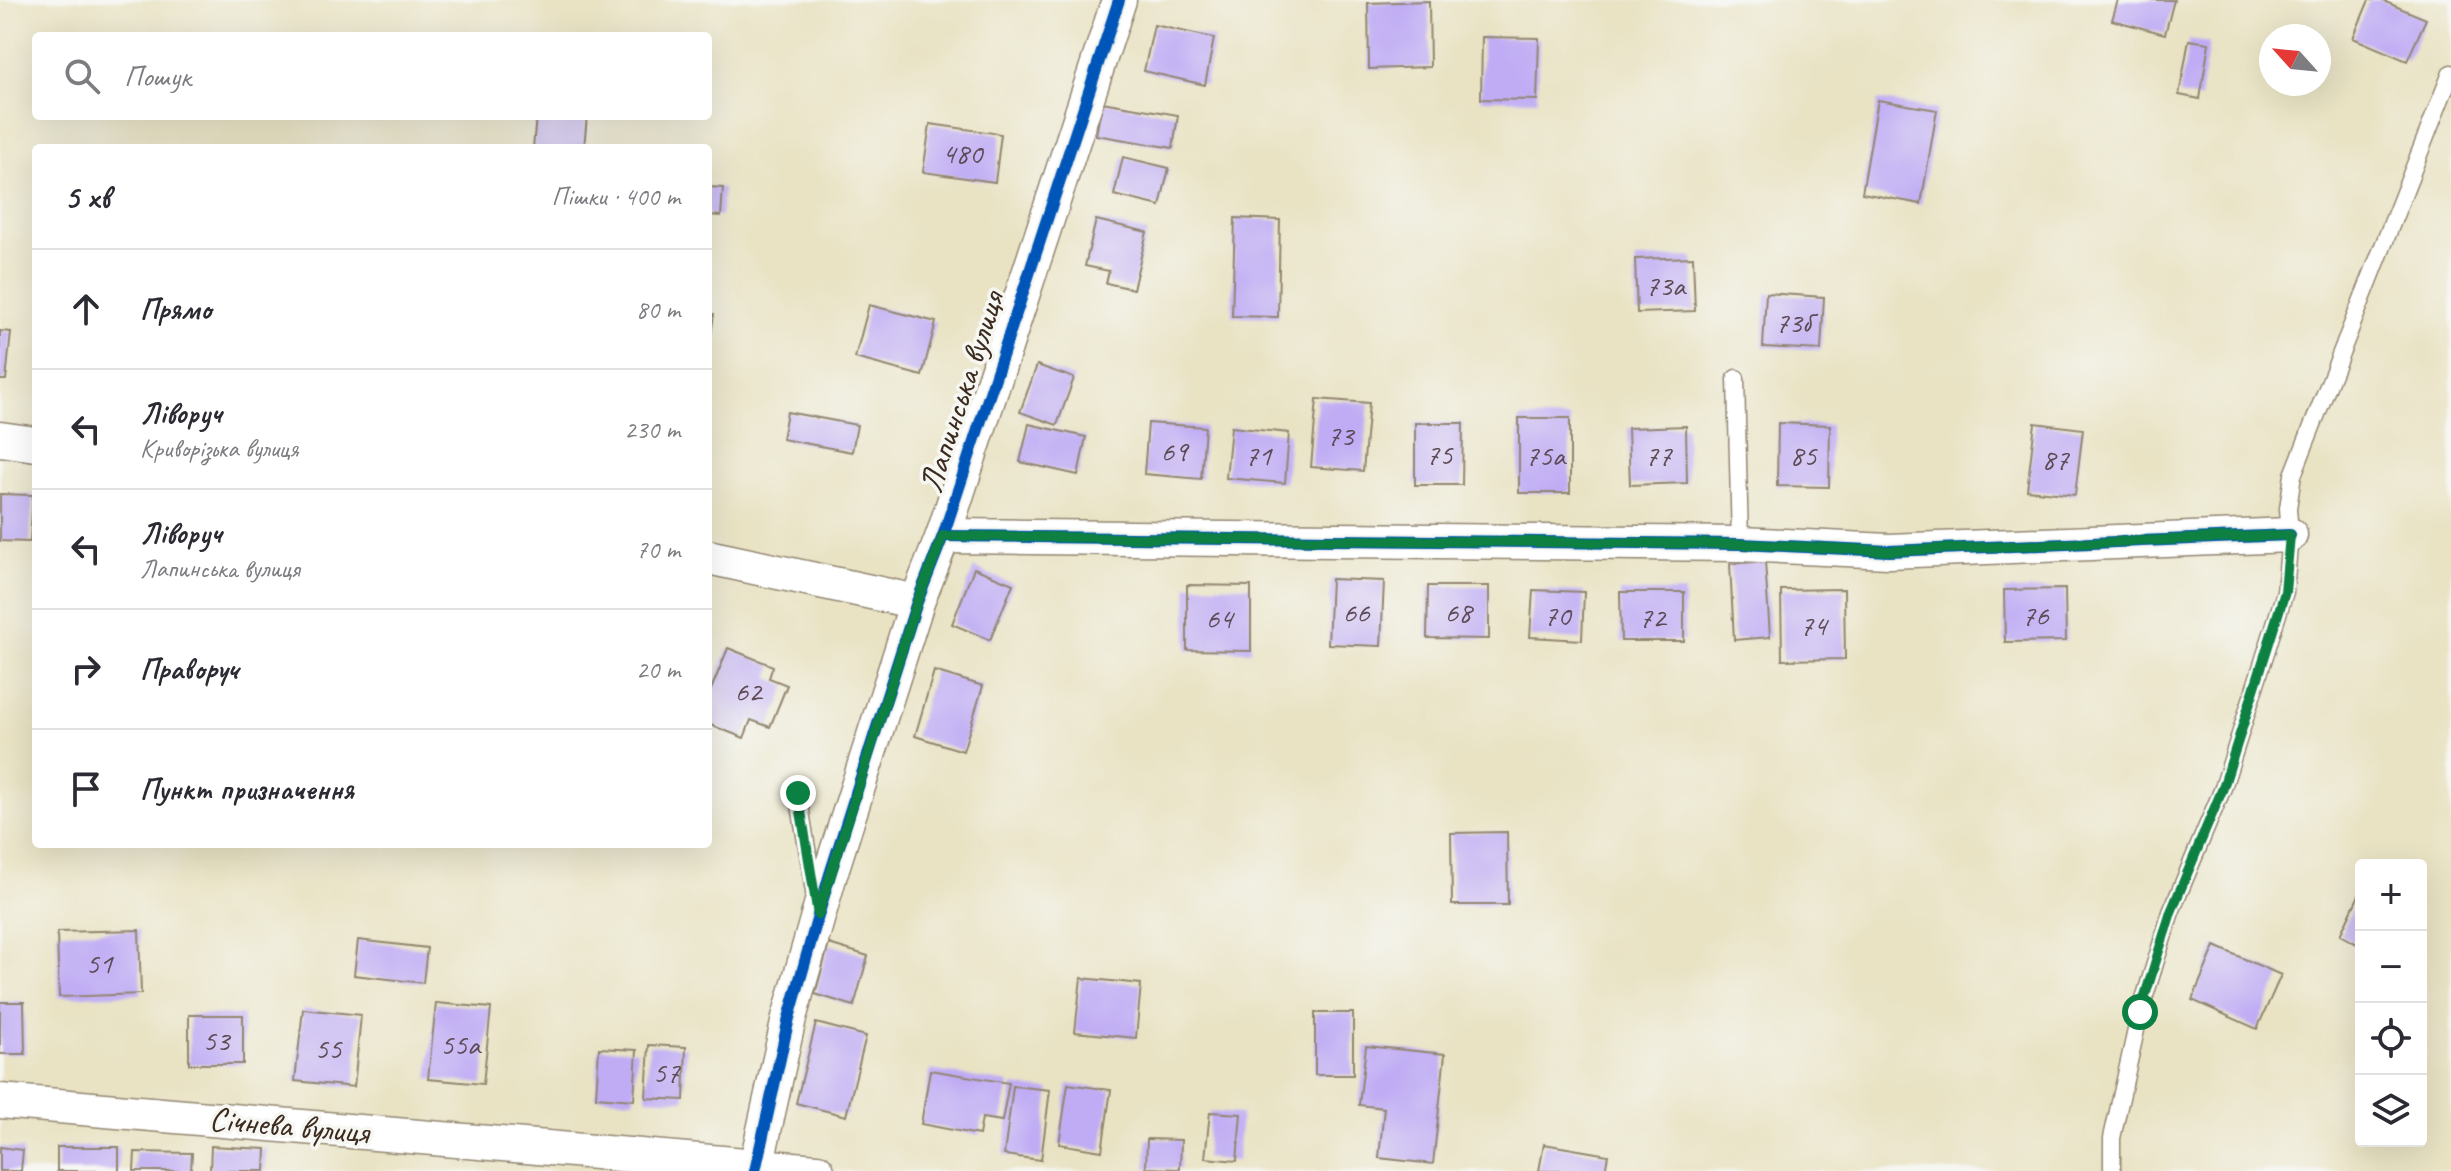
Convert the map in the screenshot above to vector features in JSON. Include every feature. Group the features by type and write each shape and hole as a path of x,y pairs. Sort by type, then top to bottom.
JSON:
{"street":[{"name":"Лапинська вулиця","path":"755,1168 789,1018 818,915 917,602 943,536 1119,0"},
{"path":"0,439 32,443"},
{"path":"943,536 1740,544 1889,551 2290,535"},
{"path":"712,558 917,602"},
{"name":"Січнева вулиця","path":"0,1101 817,1171"}],"lane":[{"path":"2112,1171 2112,1138 2140,1012 2171,912 2223,788 2285,592 2290,535 2288,508 2293,475 2451,73"},
{"path":"1736,378 1740,544"},
{"path":"798,793 818,915"}],"building":[{"path":"2118,0 2174,0 2165,34 2112,20"},
{"path":"2369,0 2381,0 2426,19 2407,61 2353,38"},
{"path":"1429,1 1430,67 1369,69 1368,3"},
{"path":"1154,25 1214,38 1205,85 1144,71"},
{"path":"1482,37 1539,38 1537,100 1481,99"},
{"path":"2189,40 2209,43 2200,99 2179,95"},
{"path":"1878,100 1937,110 1921,204 1862,193"},
{"path":"1102,102 1178,115 1173,148 1096,135"},
{"path":"536,120 587,120 584,144 533,144"},
{"path":"930,124 1001,134 995,182 923,172"},
{"path":"1123,157 1169,168 1160,206 1114,195"},
{"path":"712,187 723,188 721,216 712,215"},
{"path":"1235,218 1280,220 1278,317 1232,316"},
{"path":"1096,220 1147,232 1133,289 1106,283 1109,271 1085,266"},
{"path":"1693,257 1695,311 1637,313 1635,259"},
{"path":"1766,293 1824,297 1821,350 1763,347"},
{"path":"869,305 936,322 922,376 855,358"},
{"path":"0,331 11,332 6,380 0,380"},
{"path":"1037,365 1074,378 1057,425 1020,412"},
{"path":"1317,399 1369,403 1363,471 1311,467"},
{"path":"787,412 857,425 852,452 782,439"},
{"path":"1519,418 1570,418 1570,493 1519,493"},
{"path":"1148,423 1205,427 1201,479 1144,474"},
{"path":"1415,423 1463,423 1462,485 1415,485"},
{"path":"1778,423 1830,425 1829,487 1777,486"},
{"path":"2035,423 2083,429 2075,495 2027,490"},
{"path":"1029,424 1086,437 1078,475 1020,462"},
{"path":"1686,426 1687,483 1630,485 1628,428"},
{"path":"1231,427 1289,433 1285,483 1226,478"},
{"path":"0,494 32,495 30,542 0,541"},
{"path":"1765,561 1770,637 1734,640 1730,564"},
{"path":"974,568 1013,584 990,640 952,624"},
{"path":"1331,579 1384,581 1381,646 1328,644"},
{"path":"1187,585 1251,586 1251,651 1187,650"},
{"path":"1428,586 1489,586 1489,639 1427,638"},
{"path":"1844,589 1845,659 1782,660 1781,590"},
{"path":"2065,589 2066,641 2005,642 2004,590"},
{"path":"1533,590 1584,592 1582,640 1530,637"},
{"path":"1620,592 1684,592 1684,641 1621,641"},
{"path":"728,648 773,666 769,678 787,685 770,727 751,720 744,738 712,726 712,687"},
{"path":"934,671 983,686 963,751 915,736"},
{"path":"1507,832 1508,905 1452,905 1451,833"},
{"path":"2355,904 2355,943 2340,935"},
{"path":"139,930 141,994 59,997 57,932"},
{"path":"358,940 427,948 423,983 354,975"},
{"path":"829,944 868,956 854,1006 815,994"},
{"path":"2215,946 2281,975 2257,1029 2192,1000"},
{"path":"1081,978 1141,984 1136,1038 1075,1032"},
{"path":"0,1002 24,1002 25,1054 0,1054"},
{"path":"436,1003 491,1008 483,1084 428,1079"},
{"path":"303,1009 361,1015 354,1087 295,1081"},
{"path":"1315,1013 1353,1013 1353,1075 1315,1075"},
{"path":"189,1015 243,1015 243,1064 189,1064"},
{"path":"816,1023 866,1036 846,1116 796,1103"},
{"path":"649,1045 686,1047 684,1100 646,1098"},
{"path":"1366,1046 1445,1054 1433,1164 1379,1158 1384,1108 1359,1105"},
{"path":"599,1048 637,1050 634,1100 596,1097"},
{"path":"930,1070 1009,1083 1002,1121 982,1118 979,1135 921,1124"},
{"path":"1068,1084 1111,1090 1102,1151 1059,1144"},
{"path":"1013,1086 1050,1090 1041,1160 1004,1155"},
{"path":"1210,1112 1241,1114 1237,1161 1205,1158"},
{"path":"1147,1139 1181,1140 1180,1169 1146,1168"},
{"path":"1544,1144 1608,1155 1605,1171 1539,1171"},
{"path":"211,1146 266,1149 265,1171 210,1171"},
{"path":"0,1147 23,1150 21,1171 0,1171"},
{"path":"57,1147 119,1147 119,1171 57,1171"},
{"path":"135,1152 192,1153 191,1171 134,1171"}],"cycle path":[{"path":"755,1171 789,1018 830,874 917,602 943,536 1119,0"},
{"path":"943,536 1740,544 1889,551 2290,535"}],"route":[{"path":"798,793 818,915 917,602 943,536 1740,544 1889,551 2290,535 2285,592 2223,788 2171,912 2140,1012"}]}
